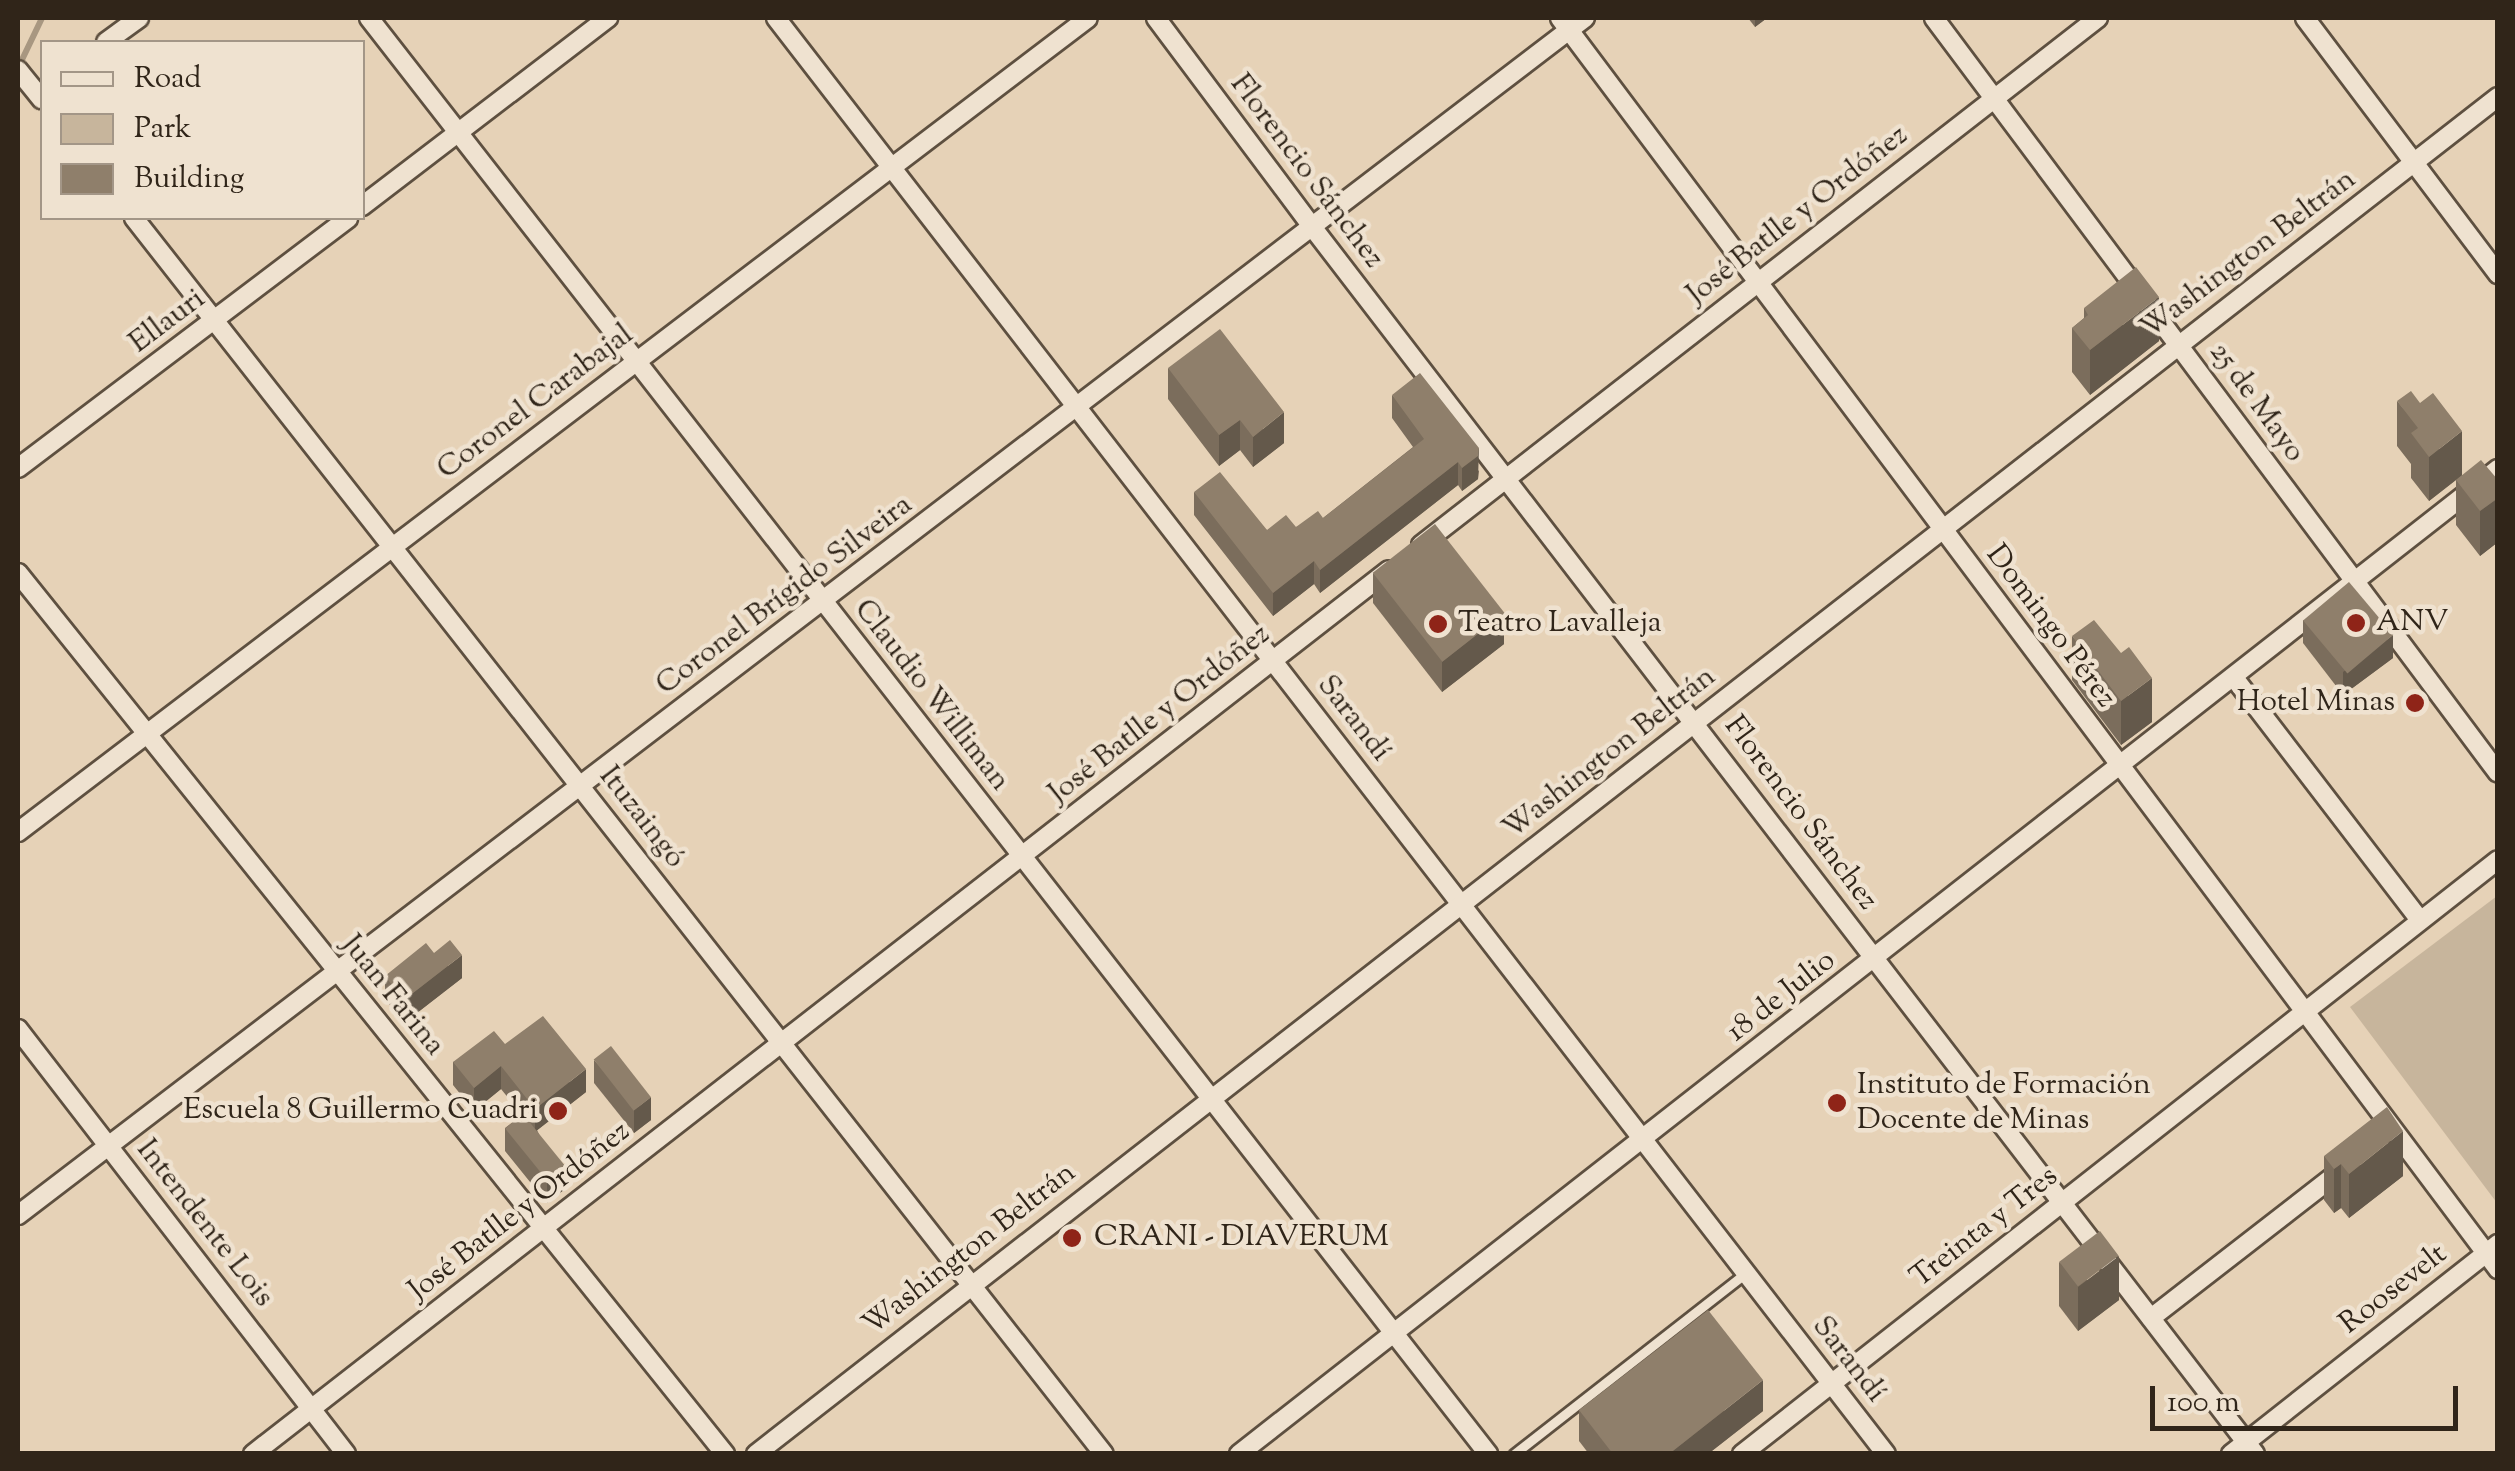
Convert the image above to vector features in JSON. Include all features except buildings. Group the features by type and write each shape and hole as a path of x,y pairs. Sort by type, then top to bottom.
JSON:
{"street":[{"path":"109,40 139,18"},
{"name":"Claudio Williman","path":"369,18 1488,1454"},
{"path":"365,204 608,18"},
{"name":"Sarandí","path":"776,18 1886,1454"},
{"name":"Coronel Carabajal","path":"18,832 1088,18"},
{"name":"Florencio Sánchez","path":"1156,18 1312,228 2151,1318 2244,1450"},
{"name":"Coronel Brígido Silveira","path":"18,1215 1312,228 1564,24 1585,18"},
{"name":"25 de Mayo","path":"1934,18 2498,773"},
{"name":"José Batlle y Ordóñez","path":"253,1454 2098,18"},
{"path":"2305,18 2498,274"},
{"name":"Domingo Pérez","path":"1564,24 2305,1010 2379,1142 2494,1255"},
{"name":"Washington Beltrán","path":"756,1454 971,1281 1211,1100 1940,527 2498,97"},
{"name":"Ituzaingó","path":"136,220 1104,1454"},
{"name":"Ellauri","path":"18,468 345,220"},
{"name":"18 de Julio","path":"1238,1454 2498,469"},
{"name":"Juan Farina","path":"18,573 724,1454"},
{"path":"2234,679 2420,920"},
{"name":"Treinta y Tres","path":"1742,1454 2498,860"},
{"name":"Intendente Lois","path":"18,1028 346,1454"},
{"path":"2151,1318 2379,1142"},
{"name":"Roosevelt","path":"2244,1450 2494,1255"}],"lane":[{"path":"1514,1454 1746,1273"}],"green space":[{"path":"2497,896 2497,1203 2350,1007"}],"waterway":[{"path":"19,66 42,18"}],"place":[{"name":"ANV","path":"2356,623"},
{"name":"Teatro Lavalleja","path":"1438,624"},
{"name":"Hotel Minas","path":"2415,703"},
{"name":"Instituto de Formación Docente de Minas","path":"1837,1103"},
{"name":"Escuela 8 Guillermo Cuadri","path":"558,1111"},
{"name":"CRANI - DIAVERUM","path":"1072,1238"}]}
